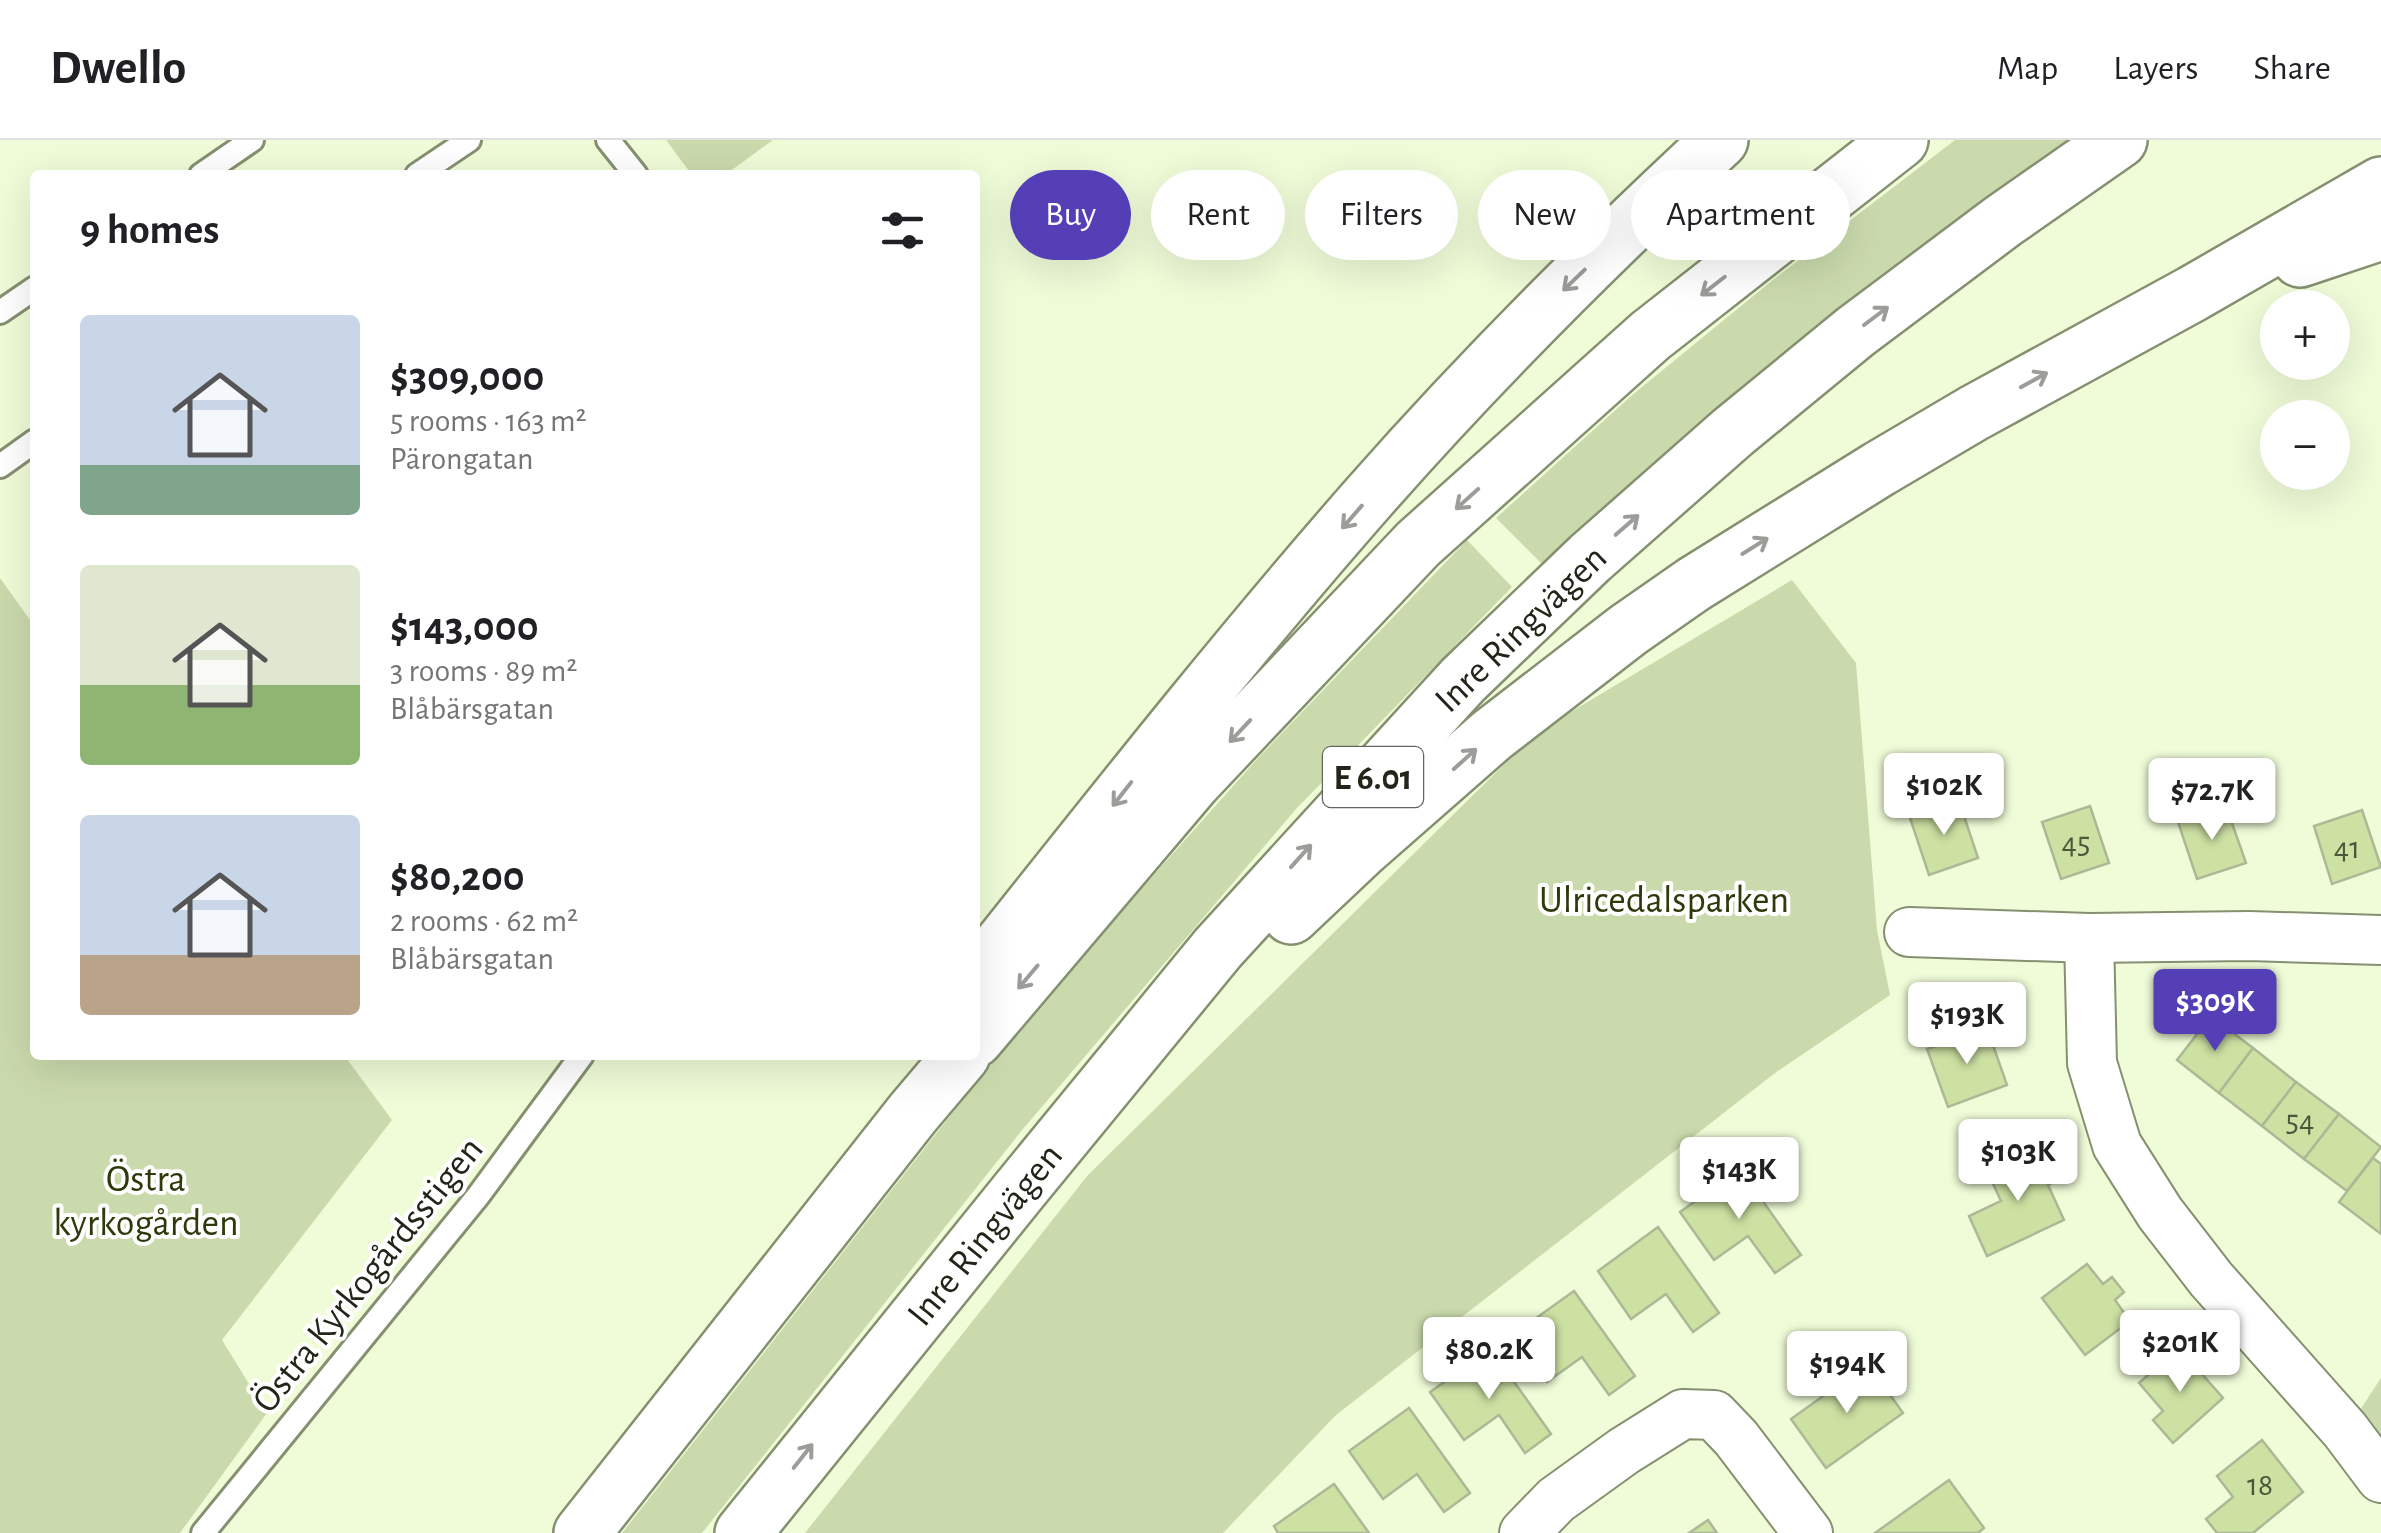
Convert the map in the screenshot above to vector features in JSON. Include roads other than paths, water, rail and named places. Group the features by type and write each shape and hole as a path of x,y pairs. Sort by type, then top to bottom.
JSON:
{"highway":[{"path":"980,972 1190,706 1372,493 1550,303 1720,140"},
{"path":"980,1034 1193,782 1418,544 1650,336 1900,140"},
{"name":"Inre Ringvägen","path":"743,1533 1218,948 1463,680 1590,558 1855,332 2119,140"},
{"path":"1018,1192 1305,902 1492,735 1559,682 1694,584 1862,479 2381,185"},
{"path":"2192,294 2381,232"},
{"path":"582,1533 744,1282 910,1060"},
{"path":"582,1533 958,1060"}],"street":[{"path":"1909,932 2381,940"},
{"path":"2089,938 2092,1063 2117,1145 2160,1213 2210,1279 2346,1430 2381,1478"},
{"path":"1524,1533 1556,1500 1683,1414 1714,1415 1808,1533"}],"lane":[{"path":"208,170 252,140"},
{"path":"424,170 469,140"},
{"path":"608,140 632,170"},
{"path":"0,312 30,291"},
{"path":"0,466 30,445"},
{"name":"Östra Kyrkogårdsstigen","path":"203,1533 478,1196 578,1060"}],"park label":[{"name":"Ulricedalsparken","path":"1664,899"},
{"name":"Östra kyrkogården","path":"146,1200"}]}
